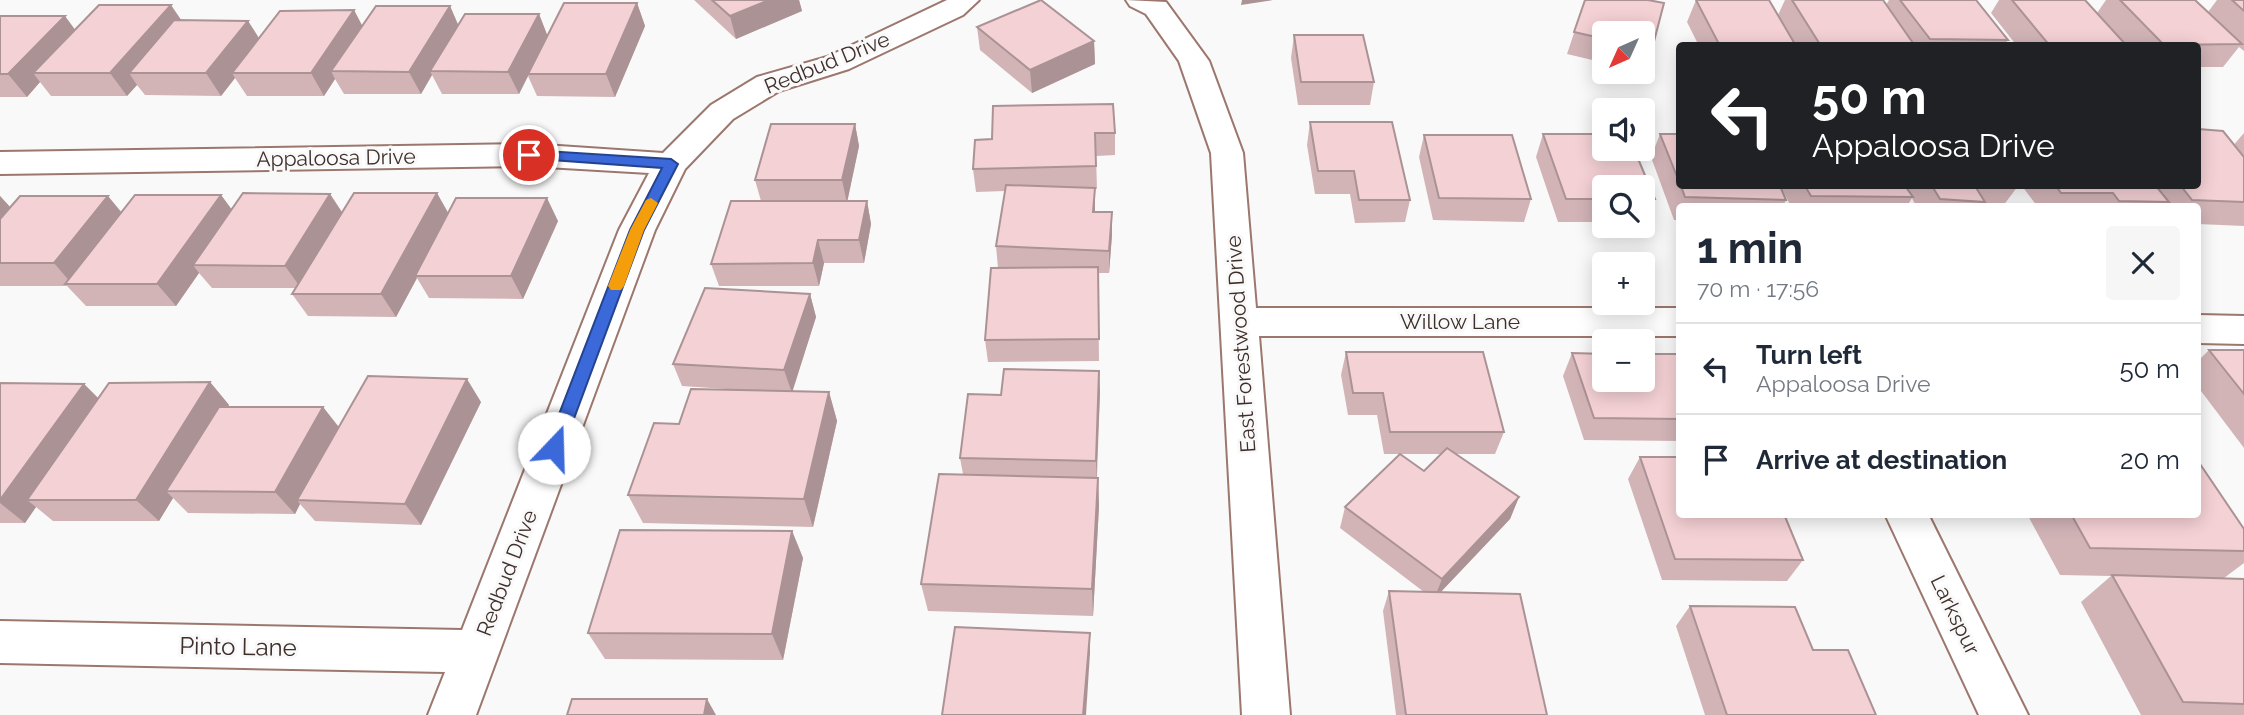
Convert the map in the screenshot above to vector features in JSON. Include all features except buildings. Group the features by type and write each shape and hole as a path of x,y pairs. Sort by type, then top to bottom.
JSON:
{"street":[{"name":"Redbud Drive","path":"452,715 637,230 671,164 722,112 768,84 838,63 953,9 965,0"},
{"name":"East Forestwood Drive","path":"1140,0 1156,8 1194,61 1227,153 1266,715"},
{"name":"Appaloosa Drive","path":"0,163 529,155 671,164"},
{"name":"Willow Lane","path":"1239,322 1676,323"},
{"path":"2201,329 2244,330"},
{"name":"Larkspur","path":"1908,518 2004,715"},
{"name":"Pinto Lane","path":"0,642 477,652"}],"slow traffic":[{"path":"616,286 637,230 651,203"}],"route":[{"path":"529,155 671,164 637,230 554,448"}]}
